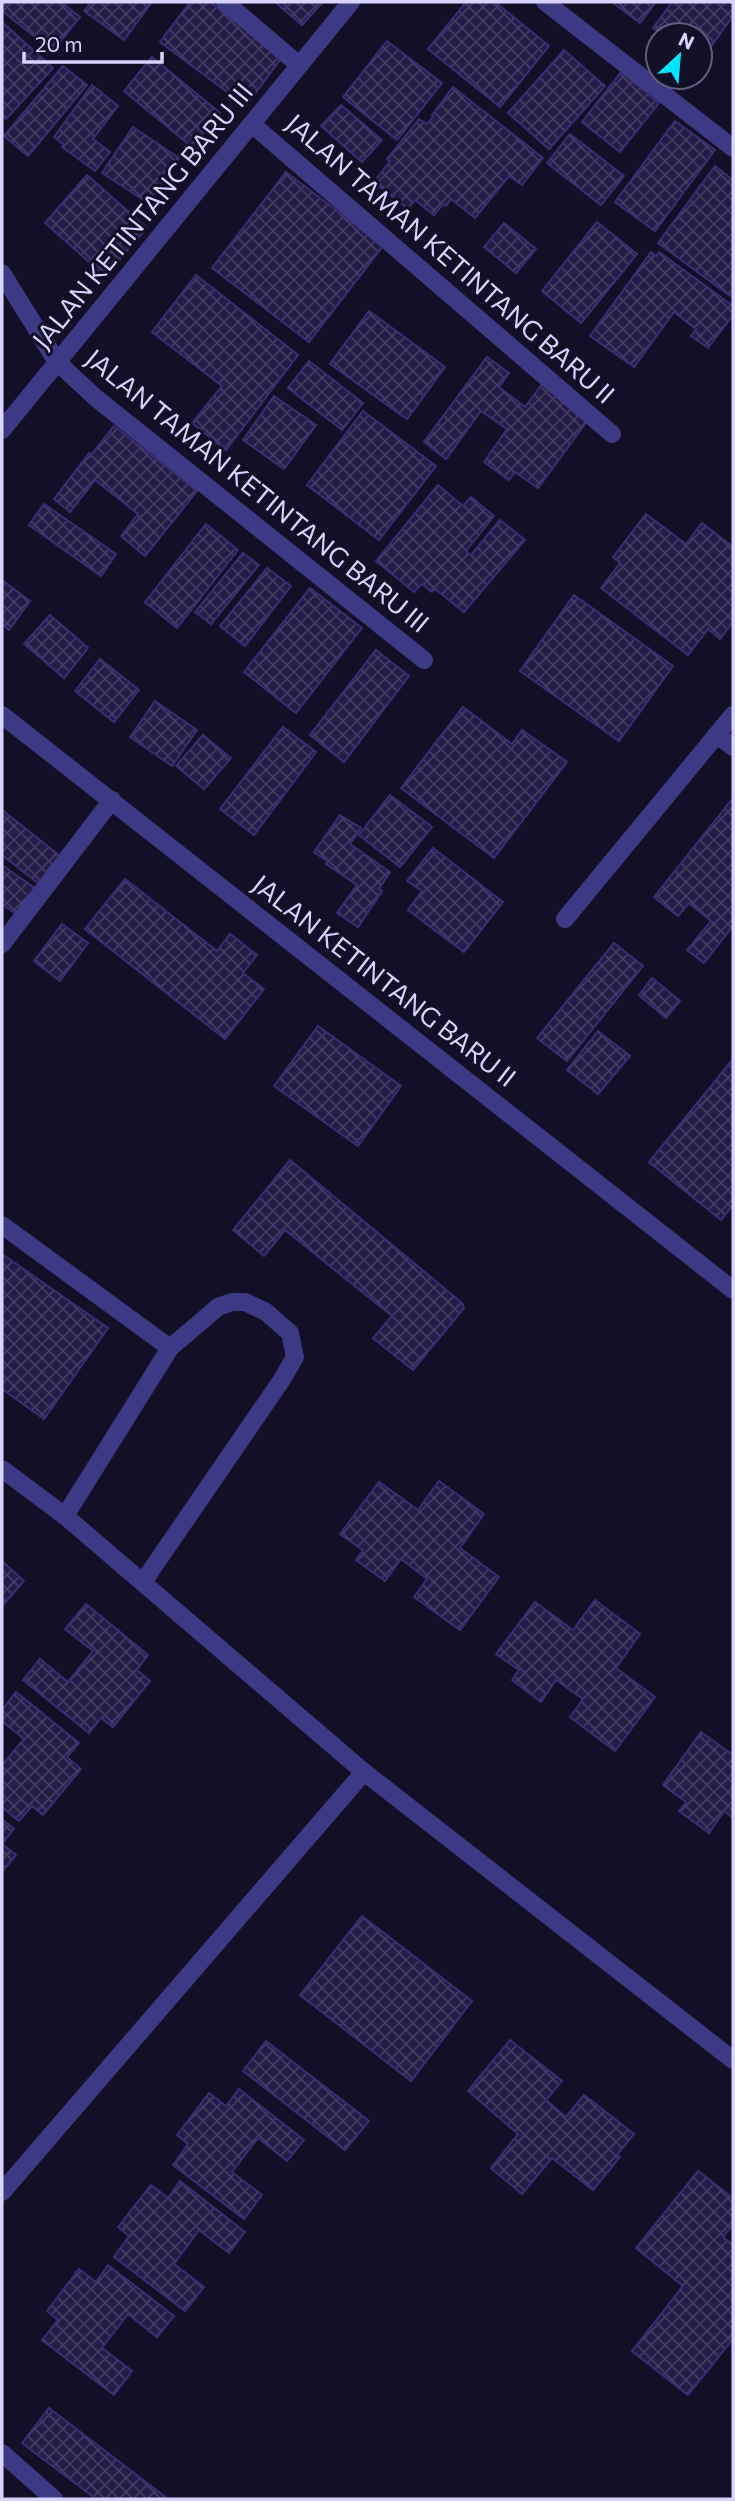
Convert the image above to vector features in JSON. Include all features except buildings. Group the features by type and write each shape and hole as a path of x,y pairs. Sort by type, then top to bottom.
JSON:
{"street":[{"path":"225,2 299,65"},
{"name":"JALAN KETINTANG BARU III","path":"2,430 351,2"},
{"path":"545,2 733,148"},
{"name":"JALAN TAMAN KETINTANG BARU II","path":"253,125 612,434"},
{"name":"JALAN TAMAN KETINTANG BARU III","path":"2,273 57,362 107,406 424,660"},
{"name":"JALAN KETINTANG BARU II","path":"2,715 733,1290"},
{"path":"565,919 733,715"},
{"path":"718,735 733,747"},
{"path":"2,944 112,800"},
{"path":"2,1225 170,1348"},
{"path":"65,1516 170,1348 218,1307 232,1302 245,1303 266,1312 290,1333 295,1357 143,1582"},
{"path":"2,1469 65,1516 364,1772 733,2060"},
{"path":"2,2192 364,1772"},
{"path":"2,2453 54,2499"}]}
